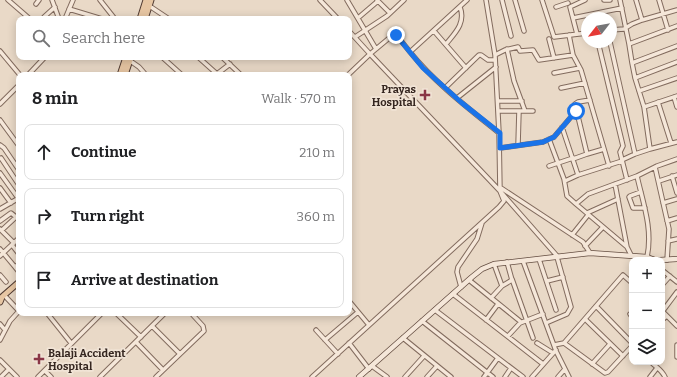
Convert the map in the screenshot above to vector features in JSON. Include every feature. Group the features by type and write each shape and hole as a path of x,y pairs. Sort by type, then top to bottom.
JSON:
{"main road":[{"path":"141,16 147,3 152,0"},
{"path":"145,16 147,3"},
{"path":"121,72 127,60"},
{"path":"126,72 128,60"},
{"path":"2,297 16,285"}],"street":[{"path":"8,0 27,16"},
{"path":"36,4 39,0"},
{"path":"52,0 58,16"},
{"path":"66,16 73,0"},
{"path":"100,0 113,16"},
{"path":"320,0 335,16"},
{"path":"347,0 376,49"},
{"path":"358,18 378,0 390,13"},
{"path":"354,37 390,13 404,0"},
{"path":"410,52 467,0"},
{"path":"312,377 483,222 499,207 504,200 500,189 500,133 495,54 486,0"},
{"path":"502,0 511,36"},
{"path":"514,0 524,31"},
{"path":"542,0 554,37 581,34"},
{"path":"556,7 585,0"},
{"path":"604,0 610,0"},
{"path":"620,0 635,78 644,107 650,149"},
{"path":"636,0 642,20"},
{"path":"659,0 668,30"},
{"path":"147,3 165,16"},
{"path":"568,4 577,34"},
{"path":"45,16 55,7"},
{"path":"446,44 460,28 462,15 460,7"},
{"path":"573,18 622,8"},
{"path":"70,9 92,16"},
{"path":"617,29 626,28 642,20 677,10"},
{"path":"629,44 677,26"},
{"path":"434,31 466,68"},
{"path":"351,72 394,34 423,68 500,133"},
{"path":"352,35 500,189 558,257 571,310 567,314 546,323"},
{"path":"569,35 573,55 585,82 609,166"},
{"path":"549,40 554,58"},
{"path":"632,62 677,46"},
{"path":"495,54 507,49 518,47 520,51 533,50 539,60 573,55"},
{"path":"600,48 624,146 620,152 627,180"},
{"path":"611,48 635,154"},
{"path":"507,49 514,81 525,111"},
{"path":"0,51 18,72"},
{"path":"445,88 480,55 488,60 495,60"},
{"path":"31,72 42,60"},
{"path":"130,60 143,72"},
{"path":"165,60 178,72"},
{"path":"201,60 215,72"},
{"path":"225,60 238,72"},
{"path":"635,78 677,62"},
{"path":"219,72 230,64"},
{"path":"457,98 496,67"},
{"path":"554,73 580,68"},
{"path":"639,91 677,78"},
{"path":"561,88 585,82"},
{"path":"0,104 16,88"},
{"path":"644,107 675,96 677,108"},
{"path":"587,154 575,104 590,100"},
{"path":"498,101 522,102"},
{"path":"658,102 671,143"},
{"path":"498,111 533,111"},
{"path":"518,145 519,111"},
{"path":"500,148 543,142 554,137 576,111"},
{"path":"0,120 16,142"},
{"path":"562,127 578,175"},
{"path":"549,139 565,181 568,198 627,247 633,257"},
{"path":"565,181 578,175 622,161 635,154 677,142"},
{"path":"0,145 4,148 16,166"},
{"path":"549,166 604,149"},
{"path":"0,153 0,159 16,181"},
{"path":"576,204 588,194 627,180 677,159"},
{"path":"655,167 669,229 667,260 677,259"},
{"path":"0,173 16,195"},
{"path":"659,181 677,175"},
{"path":"637,176 650,229 647,257"},
{"path":"672,176 677,193"},
{"path":"615,184 627,247"},
{"path":"0,188 10,203"},
{"path":"500,189 583,242 590,253"},
{"path":"641,192 629,197 633,208 645,208"},
{"path":"0,202 2,208 16,199"},
{"path":"572,235 588,214 618,199"},
{"path":"663,203 677,199"},
{"path":"0,222 11,213 16,217 1,230 16,249"},
{"path":"667,221 677,218"},
{"path":"461,287 457,272 458,267 477,239 483,222"},
{"path":"585,246 603,227"},
{"path":"668,241 677,239"},
{"path":"2,254 16,241"},
{"path":"0,249 2,254 15,267"},
{"path":"360,377 482,269 494,264 507,262 590,253 633,257"},
{"path":"540,259 556,310"},
{"path":"523,261 554,345 554,352 532,377"},
{"path":"507,262 533,338"},
{"path":"494,264 502,286"},
{"path":"0,275 6,282"},
{"path":"554,345 564,343 623,275 629,280"},
{"path":"547,281 563,278"},
{"path":"673,278 677,282"},
{"path":"491,298 502,286 512,279"},
{"path":"469,280 521,322"},
{"path":"665,308 677,292"},
{"path":"453,294 543,364"},
{"path":"2,297 16,309"},
{"path":"486,320 498,304"},
{"path":"352,305 369,325"},
{"path":"596,306 629,342"},
{"path":"435,310 523,377"},
{"path":"325,340 358,312"},
{"path":"508,336 521,322 542,314"},
{"path":"0,340 16,315"},
{"path":"51,316 72,344"},
{"path":"38,377 99,316"},
{"path":"119,316 141,338"},
{"path":"100,377 162,316"},
{"path":"156,377 204,329 194,316"},
{"path":"667,316 677,326"},
{"path":"585,319 623,356"},
{"path":"422,321 493,377"},
{"path":"0,324 5,330"},
{"path":"152,326 180,354"},
{"path":"316,330 338,354"},
{"path":"403,338 450,377"},
{"path":"136,342 163,370"},
{"path":"349,343 370,367 387,377"},
{"path":"537,343 554,352 569,377"},
{"path":"564,343 605,373 608,372 629,349"},
{"path":"592,364 610,344"},
{"path":"677,346 677,357"},
{"path":"406,377 424,356"},
{"path":"484,377 498,358"},
{"path":"0,362 17,377"},
{"path":"654,365 662,370 665,377"},
{"path":"427,377 437,366"},
{"path":"505,377 511,368"},
{"path":"650,377 657,368"},
{"path":"1,377 8,369"},
{"path":"558,377 565,369"},
{"path":"45,371 51,377"},
{"path":"104,373 108,377"}],"place":[{"name":"Prayas Hospital","path":"425,95"},
{"name":"Balaji Accident Hospital","path":"39,359"}],"route":[{"path":"396,35 423,68 462,103 500,133 500,148 543,142 554,137 576,111"}]}
